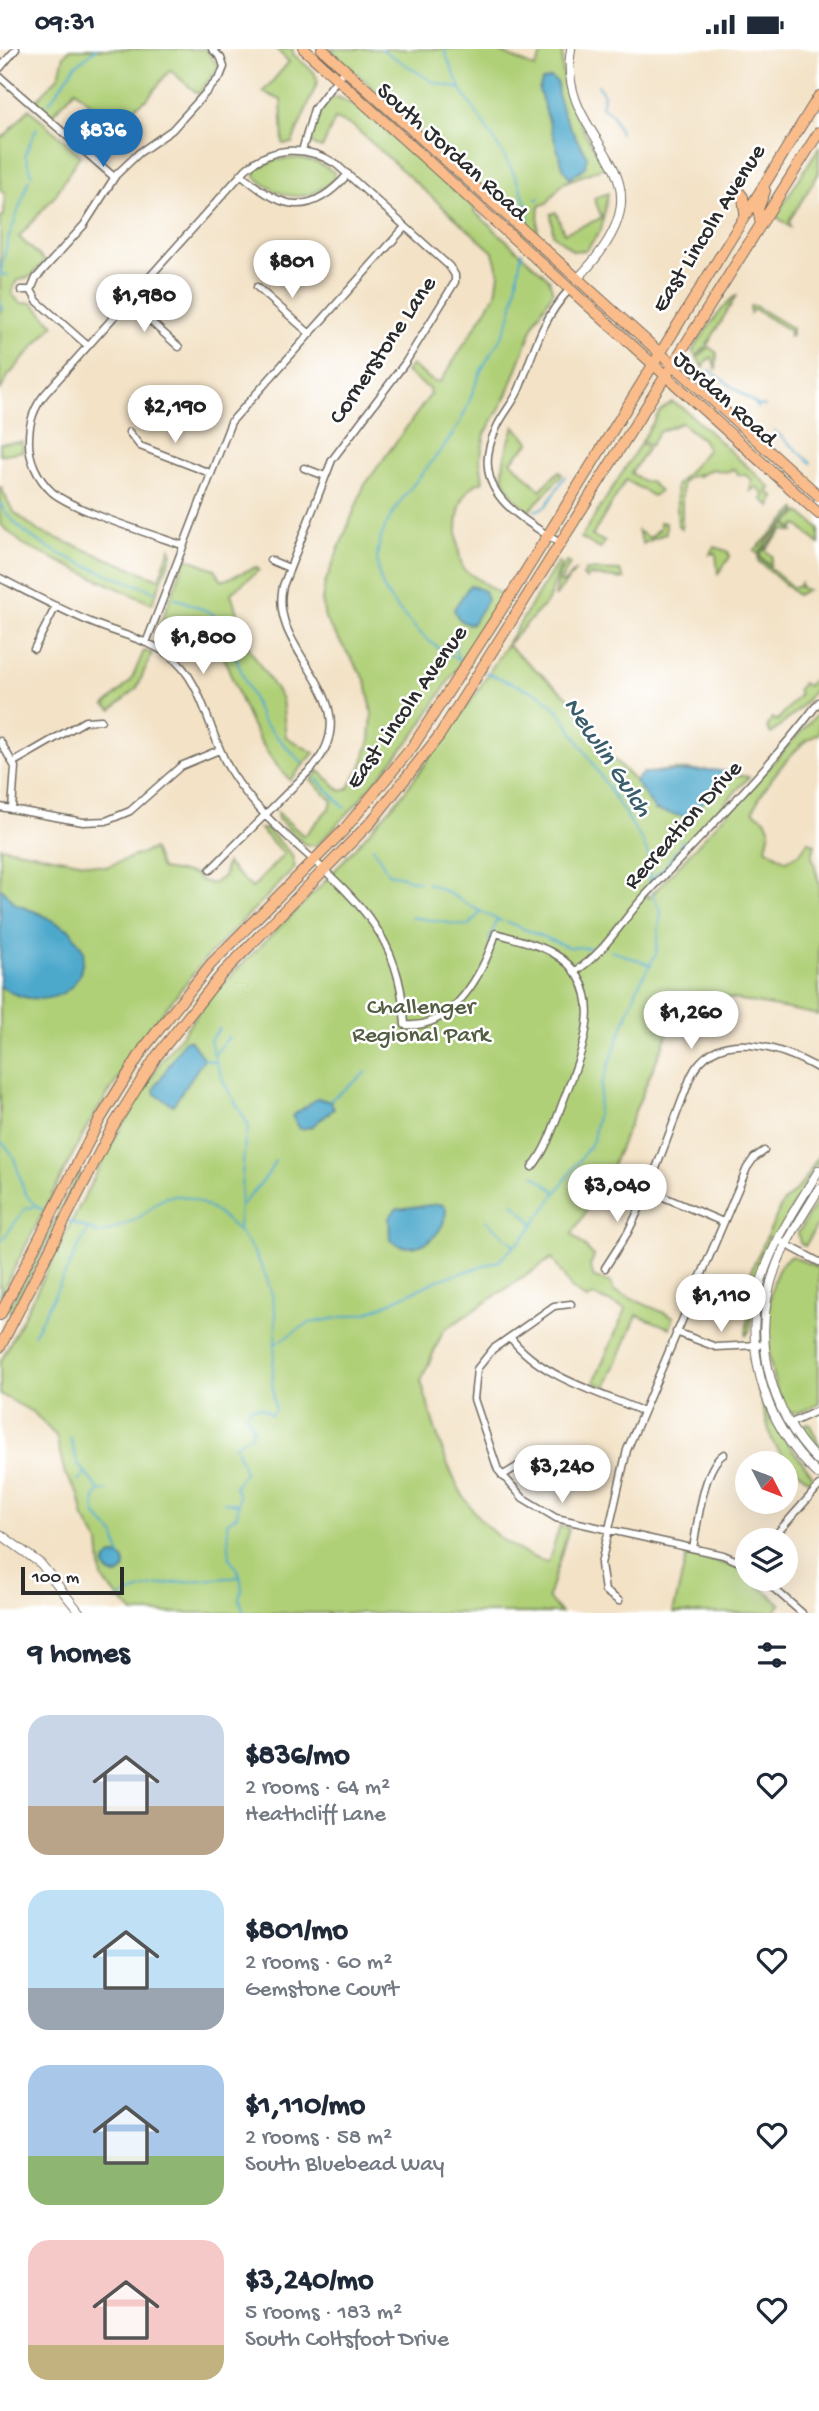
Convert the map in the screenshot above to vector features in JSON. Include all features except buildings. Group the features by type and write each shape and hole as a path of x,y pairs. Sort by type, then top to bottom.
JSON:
{"main road":[{"name":"South Jordan Road","path":"304,49 539,261"},
{"name":"South Jordan Road","path":"322,49 541,247"},
{"name":"East Lincoln Avenue","path":"1,1314 76,1166 128,1072 186,992 313,863 382,787 480,644 658,352 819,96"},
{"name":"East Lincoln Avenue","path":"0,1347 89,1172 139,1083 188,1014 227,969 387,804 468,692 819,132"},
{"path":"761,225 760,200 783,163 786,147"},
{"path":"746,213 743,197 736,188 762,186"},
{"name":"Jordan Road","path":"541,247 819,496"},
{"name":"Jordan Road","path":"539,261 819,514"},
{"path":"553,273 577,279"}],"street":[{"path":"0,68 16,49"},
{"path":"31,290 36,278 84,225 114,177 139,153 175,127 220,77 224,67 221,58 212,49"},
{"path":"571,49 569,69 574,94 613,162 621,197 613,235 577,279"},
{"path":"224,67 232,66"},
{"path":"182,545 66,501 47,486 33,464 28,441 35,409 241,174 270,154 302,151 314,109 345,69"},
{"path":"0,77 114,177"},
{"name":"Cornerstone Lane","path":"210,870 317,762 329,732 326,695 283,623 280,597 325,476 338,450 410,355 455,282 452,269 348,174 329,159 302,151"},
{"path":"241,174 270,198 296,204 321,199 348,174"},
{"path":"146,643 210,473 235,417 405,227"},
{"path":"257,287 309,333"},
{"path":"561,544 515,516 499,499 491,480 489,453 495,431 517,394 544,320 570,289"},
{"path":"21,291 31,290"},
{"path":"31,290 37,301 88,346"},
{"path":"128,301 179,347"},
{"path":"129,432 140,446 210,473"},
{"path":"304,468 325,476"},
{"path":"270,561 289,568"},
{"path":"0,578 56,606 167,653 184,670 219,750 243,790 264,815 372,924 386,944 401,986 404,1025 426,1023 455,1006 467,991 496,933 550,951 574,972 587,1001 587,1034 548,1140 532,1167"},
{"path":"34,649 56,606"},
{"name":"Recreation Drive","path":"574,972 603,948 640,901 758,774 819,702"},
{"path":"14,762 85,721 101,720"},
{"path":"0,741 14,762 17,779 12,809"},
{"path":"0,807 83,823 106,821 130,811 181,766 219,750"},
{"path":"605,1268 628,1232 647,1190 691,1076 709,1053 728,1045 744,1045 794,1057 819,1069"},
{"path":"619,1601 605,1591 600,1576 627,1450 750,1163 764,1151"},
{"path":"819,1170 782,1242 760,1345 794,1450 819,1475"},
{"path":"782,1242 819,1189"},
{"path":"647,1190 723,1222"},
{"path":"782,1242 819,1262"},
{"path":"571,1304 554,1306 483,1359 473,1385 488,1445 502,1476 523,1498 548,1515 735,1560"},
{"path":"676,1332 716,1347 760,1345"},
{"path":"510,1337 528,1357 550,1371 642,1411"},
{"path":"785,1426 819,1410"},
{"path":"785,1426 819,1462"},
{"path":"693,1548 709,1472 716,1459 724,1454"},
{"path":"502,1476 523,1462"},
{"path":"782,1528 819,1486"},
{"path":"0,1534 41,1564 80,1613"},
{"path":"777,1591 802,1613"}],"green space":[{"path":"70,49 205,49 219,67 198,94 170,70 147,99 116,120 103,115 75,90 51,116 35,102 59,76 64,56"},
{"path":"276,49 293,49 293,54 314,72 318,81 292,143 283,144 281,100 263,92 289,62"},
{"path":"330,49 494,49 535,68 544,49 563,49 562,66 568,97 580,125 605,167 563,183 547,203 539,206 537,238"},
{"path":"338,97 360,109 476,209 474,211 549,279 553,292 536,319 507,395 485,434 480,459 483,481 472,487 465,496 458,519 458,546 463,569 503,596 415,734 352,809 316,846 304,844 278,819 277,812 304,836 330,807 332,801 311,780 319,771 341,791 348,789 361,767 370,740 372,713 366,681 325,619 322,600 325,583 364,486 430,395 429,389 406,372 411,365 434,382 441,381 496,294 499,274 493,252 353,126 335,119 322,148 315,146 311,141 319,114 327,103"},
{"path":"29,109 80,155 55,196 19,237 45,261 30,277 16,281 12,294 20,303 33,303 54,325 8,376 0,391 0,217 4,216 5,194 0,190 0,138 6,135"},
{"path":"819,147 819,173 789,221 790,227 776,216"},
{"path":"298,158 317,162 334,172 334,178 315,192 295,196 275,190 255,177 256,169 276,160"},
{"path":"608,193 601,230 586,250 573,251 553,234 551,214 556,212 564,233 602,218 594,198"},
{"path":"736,296 706,347 696,356 692,351 720,312"},
{"path":"750,306 755,306 792,328 792,336 789,337 790,331 754,309 750,313"},
{"path":"709,347 717,353 716,370 712,357 705,362 704,368 697,358"},
{"path":"672,402 683,408 771,488 767,492 774,496 771,507 762,499 765,496 757,487 750,491 752,480 745,475 739,475 734,469 725,472 712,469 697,477 698,474 686,478 682,485 682,529 678,526 676,486 708,449 702,439 681,423 659,432 650,446 642,441 660,411"},
{"path":"514,426 530,442 511,461 540,490 559,471 562,475 529,511 509,491 503,472"},
{"path":"22,442 23,451 0,455 0,443"},
{"path":"641,443 648,448 631,473 644,482 649,481 660,491 653,496 626,480 592,536 605,542 600,549 581,538"},
{"path":"0,486 13,511 38,531 159,579 170,548 172,554 152,604 25,546 0,524"},
{"path":"796,509 797,512 758,554 754,551"},
{"path":"800,512 819,528 819,544 799,526 795,525 794,530 787,523"},
{"path":"660,522 666,523 666,533 643,544 638,531 650,538 660,528"},
{"path":"786,524 793,532 783,530 765,550 772,556 770,566 759,555"},
{"path":"715,547 727,551 730,557 718,574 716,553 710,554"},
{"path":"758,557 792,587 798,587 800,583 801,588 807,590 797,595 758,561"},
{"path":"186,558 215,569 222,581 256,567 259,570 231,593 247,645 282,699 286,737 314,753 290,780 276,765 254,730 215,634 191,622 185,624 170,647 159,641 156,635"},
{"path":"567,561 570,564 560,582 564,583 576,570 555,597 559,573"},
{"name":"Challenger Regional Park","path":"558,562 561,565 548,601 507,645 569,698 606,751 635,781 645,775 673,770 722,772 749,777 643,891 649,898 819,712 819,734 790,756 764,790 753,811 765,819 770,830 766,848 786,861 800,853 808,841 815,845 812,856 819,882 819,1015 703,993 677,1011 607,1178 572,1234 594,1256 590,1266 594,1278 610,1282 614,1291 674,1317 670,1328 637,1315 606,1387 594,1382 626,1309 594,1296 586,1299 571,1288 552,1258 443,1331 421,1381 438,1439 460,1491 475,1513 494,1533 518,1550 548,1563 560,1526 569,1528 548,1598 561,1613 133,1613 102,1579 99,1543 84,1518 79,1495 65,1474 56,1436 34,1413 0,1394 0,1363 111,1144 160,1063 215,991 320,887 403,794 475,695"},
{"path":"586,570 620,571 624,579 589,575 586,579 583,576"},
{"path":"144,651 152,653 137,688 112,710 105,705 131,681"},
{"path":"819,673 818,682 808,699 771,734 767,728 772,718 777,721 800,694 797,690 803,683 808,686"},
{"path":"260,829 267,829 292,855 295,868 206,958 154,1023 88,1125 0,1296 0,847 106,867 153,849 161,869 195,874 202,881 212,884 224,876 226,863 252,888 284,854"},
{"path":"819,1155 819,1161 795,1202 754,1293 750,1330 746,1336 752,1268 782,1204 800,1186"},
{"path":"79,1173 82,1175 12,1312 8,1310"},
{"path":"819,1197 819,1222 805,1246 800,1243 798,1233"},
{"path":"792,1256 819,1268 819,1404 795,1412 789,1411 780,1399 774,1380 768,1330 769,1305 774,1282 781,1265"},
{"path":"749,1357 771,1420 794,1451 779,1451 772,1441"},
{"path":"809,1423 819,1444 819,1456 801,1434 803,1425"},
{"path":"798,1456 812,1475 811,1483 798,1471"},
{"path":"687,1554 735,1567 735,1591 765,1591 781,1604 773,1613 673,1613"}],"water":[{"path":"551,78 557,82 563,112 587,156 585,167 570,178 564,170 539,90 542,81"},
{"path":"470,585 484,591 487,600 470,624 461,621 454,609"},
{"path":"713,770 727,772 696,811 685,817 655,810 635,781 643,773"},
{"path":"0,887 15,904 70,930 84,951 80,973 74,984 65,991 44,999 21,996 0,986"},
{"path":"185,1040 190,1040 204,1059 173,1105 155,1094 154,1089"},
{"path":"318,1098 331,1102 334,1109 311,1127 300,1129 292,1116"},
{"path":"441,1204 446,1208 445,1218 435,1235 427,1242 409,1247 390,1240 389,1218 396,1209"},
{"path":"115,1555 122,1558 125,1565 122,1572 115,1575 108,1572 105,1565 108,1558"}],"waterway":[{"path":"49,103 75,66 96,49"},
{"path":"381,49 433,82 461,89"},
{"name":"Newlin Gulch","path":"444,49 461,89 515,176 528,213 527,229"},
{"path":"598,85 604,95 601,106"},
{"path":"601,106 612,114 620,133"},
{"path":"32,175 25,154 37,128"},
{"path":"0,275 7,243 29,180"},
{"name":"Newlin Gulch","path":"464,662 428,640 398,609 382,583 377,558 382,534 394,511 460,422 483,367 506,327 522,252"},
{"path":"0,274 8,275"},
{"path":"0,300 2,310"},
{"path":"710,370 757,405"},
{"path":"758,409 757,405 765,406"},
{"path":"774,430 790,445"},
{"path":"789,443 811,463"},
{"path":"535,511 546,506 565,476"},
{"path":"0,503 12,520 47,547 68,558 154,591"},
{"path":"175,598 210,612 220,620 262,721 302,763"},
{"path":"457,643 455,648 458,659"},
{"name":"Newlin Gulch","path":"485,672 541,695 559,711 643,842 651,863 648,887"},
{"path":"317,779 345,808"},
{"path":"648,882 665,867 683,840"},
{"path":"373,847 388,873 419,882"},
{"path":"427,883 502,921"},
{"name":"Newlin Gulch","path":"275,1344 309,1323 367,1313 438,1280 499,1261 526,1235 593,1141 602,1083 638,986 656,954 661,911 651,892"},
{"path":"411,917 468,926 480,913"},
{"path":"489,941 497,919"},
{"path":"507,922 568,947 592,948"},
{"path":"610,950 651,965"},
{"path":"214,1055 210,1040 219,1029"},
{"path":"229,1037 214,1055 224,1083 249,1126 246,1136"},
{"path":"205,1059 216,1062"},
{"path":"329,1101 367,1072"},
{"path":"238,1229 245,1140"},
{"path":"0,1141 9,1149 28,1197 47,1212"},
{"path":"240,1207 267,1176 275,1161"},
{"path":"534,1175 555,1191"},
{"path":"68,1221 102,1234 137,1219 167,1197 190,1198 229,1222 250,1247 266,1276 275,1308 275,1409 271,1415 263,1408 251,1407 246,1414 253,1428 250,1435 235,1445 245,1472 235,1486 239,1496 237,1515 227,1523 230,1558 240,1575 242,1589 239,1597 244,1613"},
{"path":"513,1203 534,1224"},
{"path":"0,1243 26,1208 34,1207"},
{"path":"486,1220 514,1245"},
{"path":"34,1334 88,1229"},
{"path":"70,1437 78,1464 99,1490 107,1491"},
{"path":"78,1480 85,1474"},
{"path":"99,1490 95,1498 95,1514 115,1536 120,1557"},
{"path":"224,1502 237,1504"},
{"path":"116,1602 125,1595 155,1586 239,1577"}]}
